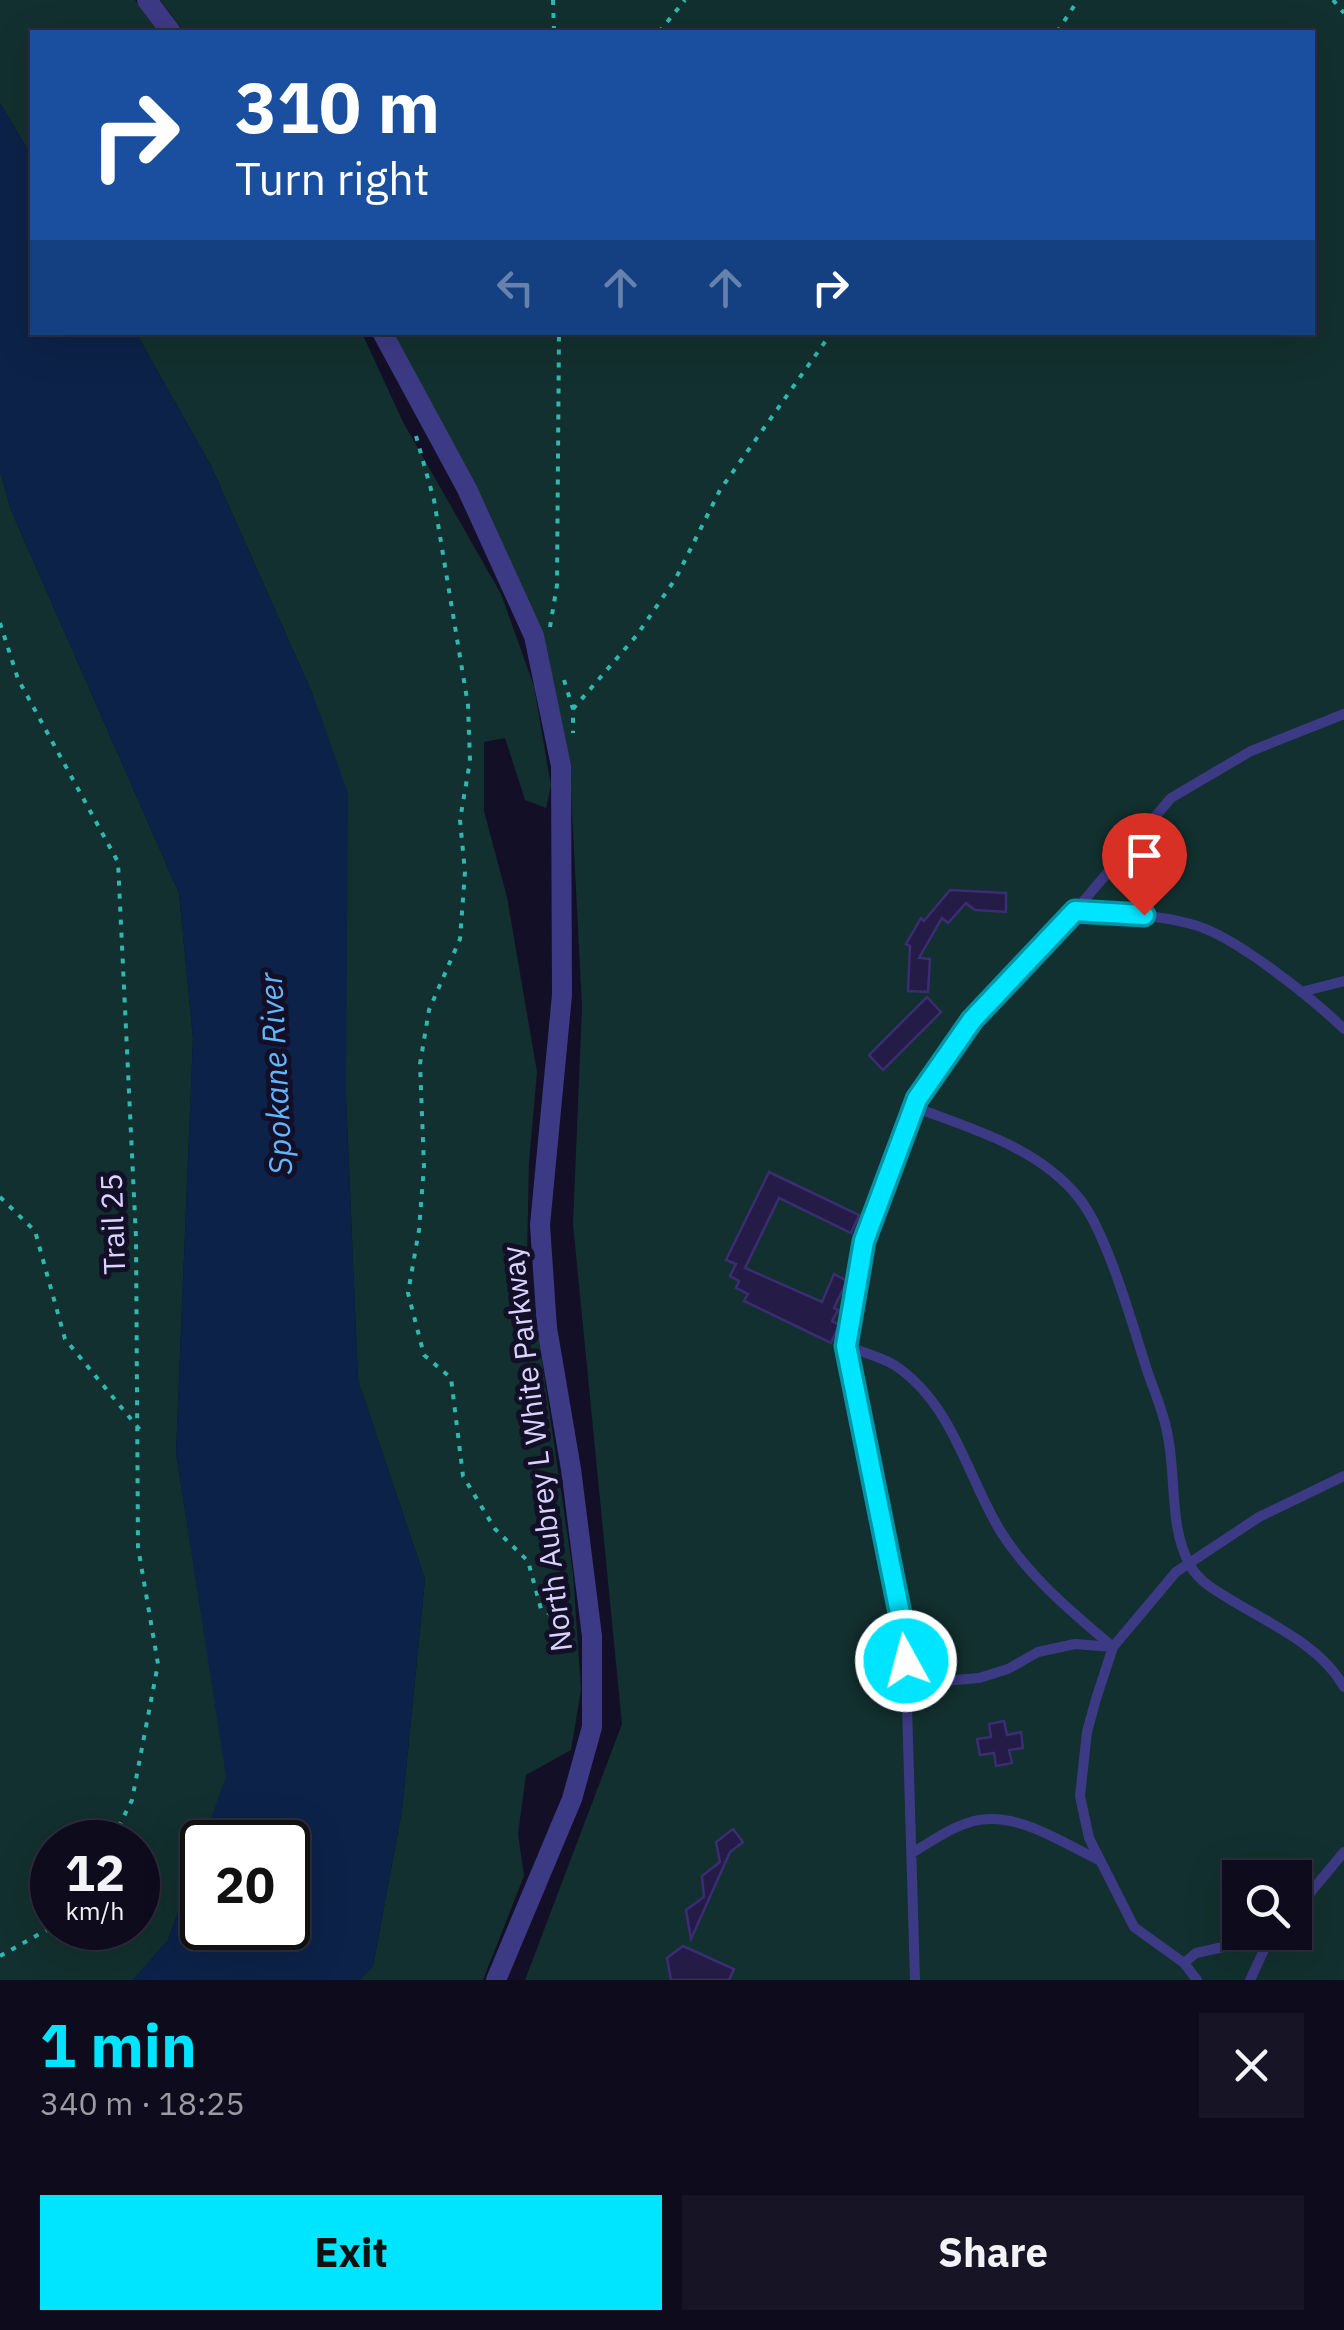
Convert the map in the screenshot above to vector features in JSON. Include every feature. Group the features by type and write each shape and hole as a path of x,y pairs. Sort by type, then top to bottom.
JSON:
{"street":[{"path":"146,0 169,30"},
{"name":"North Aubrey L White Parkway","path":"387,335 467,489 534,636 561,766 562,996 540,1225 548,1328 592,1636 592,1727 572,1799 496,1980"}],"lane":[{"path":"915,1980 905,1638 846,1346 864,1241 914,1107 972,1020 1075,911 1170,798 1252,751 1344,714"},
{"path":"1075,911 1144,915 1194,924 1234,943 1344,1028"},
{"path":"1301,992 1344,980"},
{"path":"914,1107 977,1128 1021,1150 1080,1198 1100,1237 1129,1313 1168,1432 1177,1522 1189,1564 1202,1582 1311,1649 1334,1669 1344,1687"},
{"path":"846,1346 895,1366 928,1398 955,1435 1000,1530 1054,1596 1113,1647"},
{"path":"1197,1980 1184,1962 1134,1927 1088,1838 1080,1796 1087,1732 1113,1647 1176,1572 1259,1517 1344,1476"},
{"path":"907,1684 978,1678 1008,1669 1038,1652 1076,1644 1113,1647"},
{"path":"912,1853 956,1827 989,1819 1022,1825 1099,1860"},
{"path":"1312,1890 1344,1852"},
{"path":"1184,1962 1196,1953 1222,1947"},
{"path":"1250,1980 1264,1950"}],"path":[{"path":"554,0 554,30"},
{"path":"660,30 685,0"},
{"path":"1058,30 1078,0"},
{"path":"1333,0 1344,13"},
{"path":"554,641 550,626 557,585 559,335"},
{"path":"573,709 637,634 666,592 720,490 830,335"},
{"path":"412,422 434,500 458,635 468,705 470,762 460,820 465,872 460,939 430,1010 420,1064 424,1166 419,1230 408,1292 424,1355 451,1378 463,1476 496,1530 528,1561 541,1609 592,1636"},
{"name":"Trail 25","path":"0,624 18,679 118,862 136,1238 138,1547 158,1664 132,1800 122,1820"},
{"path":"0,1197 36,1231 65,1340 140,1430"},
{"path":"0,1956 30,1940"}],"green space":[{"path":"0,0 135,0 158,30 30,30 30,154 0,103"},
{"path":"160,0 1344,0 1344,1980 525,1980 622,1724 573,1224 582,1007 570,772 543,634 390,335 1315,335 1315,30 182,30"},
{"path":"137,335 363,335 403,422 501,594 534,686 551,786 546,808 525,800 505,738 484,742 484,811 507,897 537,1072 529,1162 527,1259 573,1573 581,1690 571,1750 526,1775 518,1834 524,1876 483,1980 360,1980 373,1966 402,1810 425,1579 358,1380 346,1097 313,695 211,466"},
{"path":"0,471 11,510 179,893 193,1038 176,1453 227,1776 211,1820 180,1820 180,1907 168,1940 160,1949 160,1820 30,1820 30,1950 159,1950 133,1980 0,1980"}],"water":[{"name":"Spokane River","path":"0,103 30,154 30,335 137,335 211,466 313,695 348,793 346,1097 358,1380 425,1579 402,1810 373,1966 360,1980 133,1980 168,1940 180,1906 180,1950 310,1950 310,1820 211,1820 226,1776 176,1453 193,1038 179,893 11,510 0,471"}],"building":[{"path":"950,890 1006,893 1006,912 975,910 966,903 948,923 942,918 919,958 930,959 928,992 908,991 910,946 906,944 921,918 924,921"},
{"path":"927,997 941,1012 883,1070 869,1055"},
{"path":"769,1172 859,1215 851,1233 779,1198 745,1268 822,1302 834,1274 847,1281 834,1308 838,1310 832,1321 839,1325 831,1343 744,1301 748,1294 736,1288 739,1281 730,1276 736,1264 726,1260"},
{"path":"1004,1721 1007,1735 1021,1732 1023,1748 1009,1750 1012,1763 996,1766 994,1753 980,1755 977,1739 991,1737 989,1724"},
{"path":"733,1829 743,1842 730,1852 691,1939 686,1910 704,1897 702,1876 720,1862 716,1842"},
{"path":"683,1946 734,1969 729,1980 671,1980 667,1958"}],"route":[{"path":"906,1661 905,1638 846,1346 864,1241 917,1099 972,1020 1075,911 1144,915"}]}
